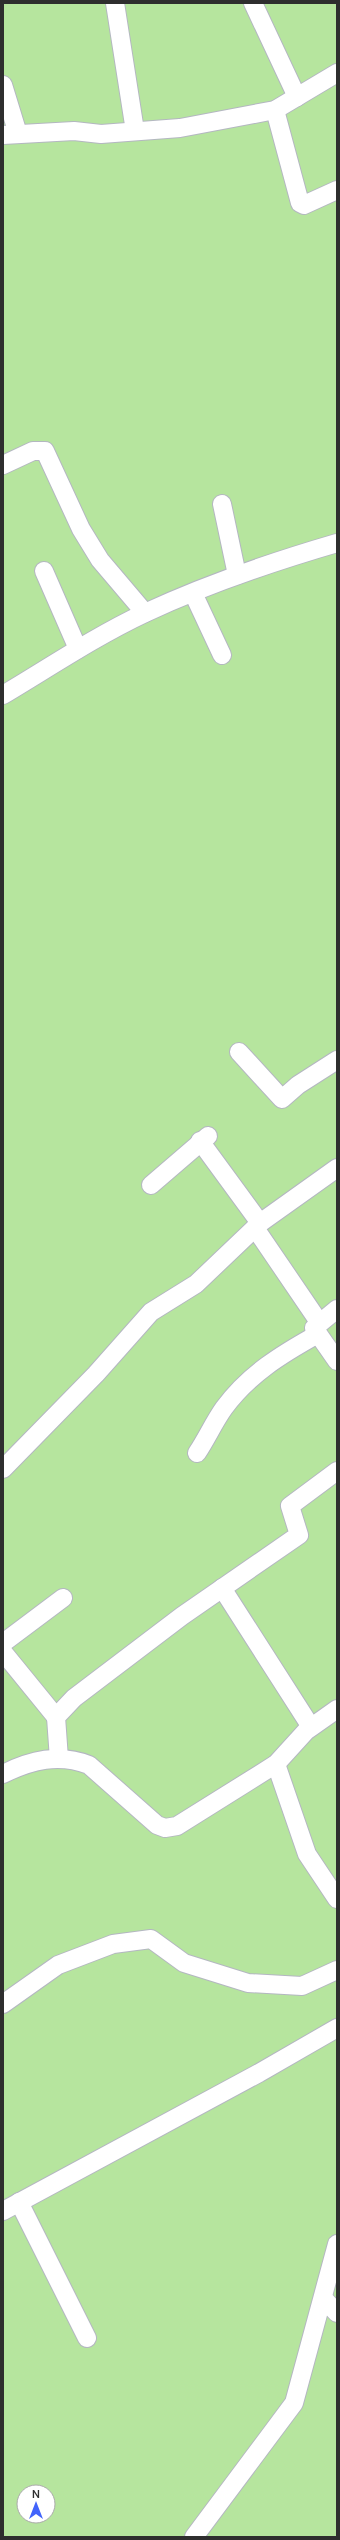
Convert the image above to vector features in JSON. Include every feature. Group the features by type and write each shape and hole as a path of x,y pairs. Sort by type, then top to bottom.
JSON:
{"street":[{"path":"115,3 135,131"},
{"path":"253,3 297,97"},
{"path":"3,85 10,134 74,131 101,134 180,128 275,110 337,73"},
{"path":"275,110 300,203 304,205 337,190"},
{"path":"3,465 33,451 45,452 81,529 100,560 145,613"},
{"path":"222,504 237,575"},
{"path":"3,695 78,649 145,613 258,566 337,543"},
{"path":"44,571 78,649"},
{"path":"193,593 222,655"},
{"path":"239,1052 282,1099 298,1085 337,1060"},
{"path":"152,1185 204,1138 319,1328 337,1361"},
{"path":"3,1469 91,1379 152,1312 196,1284 257,1226 337,1168"},
{"path":"197,1453 211,1433 223,1409 247,1380 319,1328 337,1308"},
{"path":"56,1717 74,1698 222,1588 299,1535 290,1506 337,1472"},
{"path":"222,1588 311,1727"},
{"path":"3,1643 63,1598"},
{"path":"3,1652 56,1717 59,1759"},
{"path":"3,1774 22,1765 47,1758 76,1760 89,1765 157,1825 165,1828 177,1826 276,1764 311,1727 337,1708"},
{"path":"276,1764 307,1854 337,1899"},
{"path":"3,2004 58,1965 113,1944 151,1939 184,1963 248,1983 302,1986 337,1970"},
{"path":"3,2211 259,2073 337,2028"},
{"path":"20,2202 87,2338"},
{"path":"194,2537 294,2403 337,2244"},
{"path":"323,2298 337,2313"}],"green space":[{"path":"3,3 337,3 337,2537 3,2537"}]}
